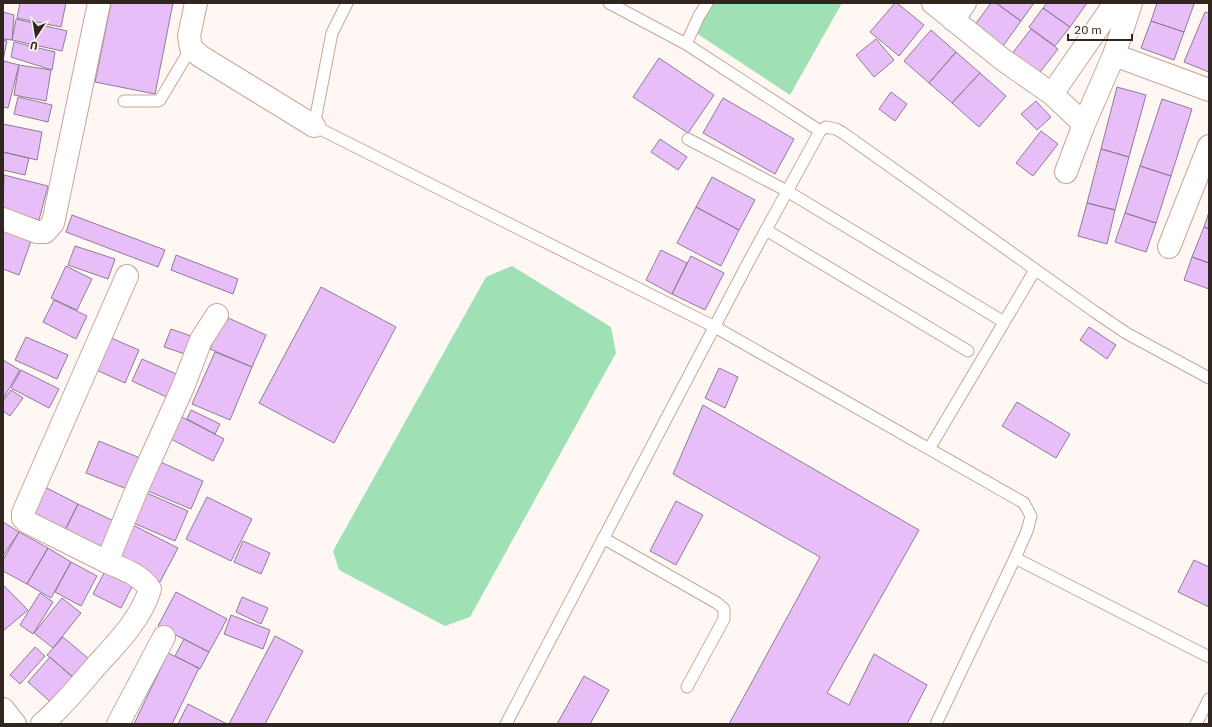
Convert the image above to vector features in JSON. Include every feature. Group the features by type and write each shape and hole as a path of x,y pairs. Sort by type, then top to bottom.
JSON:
{"street":[{"path":"3,219 37,232 45,232 53,223 99,3"},
{"path":"196,3 189,36 191,48 200,56 314,126"},
{"path":"933,3 959,12 1002,59 1052,94 1084,124"},
{"path":"1052,94 1115,3"},
{"path":"1066,172 1084,124 1114,56 1132,3"},
{"path":"1114,56 1209,90"},
{"path":"1169,247 1209,146"},
{"path":"42,724 57,712 121,638 138,615 147,599 150,588 138,577 27,522 23,518 22,513 127,276"},
{"path":"107,562 137,489 183,387 201,340 217,315"},
{"path":"118,724 164,637"},
{"path":"3,709 15,724"}],"lane":[{"path":"347,3 332,33 314,126 715,327 1024,503 1031,516 1027,531 936,724"},
{"path":"609,3 686,44 820,131"},
{"path":"686,44 707,3"},
{"path":"124,101 160,100 191,48"},
{"path":"506,724 766,230 820,131 826,127 836,129 843,133 1126,333 1209,378"},
{"path":"688,139 787,191 1004,322"},
{"path":"766,230 968,352"},
{"path":"929,449 1035,270"},
{"path":"603,538 717,603 724,610 724,619 687,687"},
{"path":"1015,558 1209,657"},
{"path":"1196,724 1209,699"}],"green space":[{"path":"712,3 842,3 790,95 693,31"},
{"path":"512,266 611,327 616,353 470,617 445,626 339,570 333,551 486,277"}],"building":[{"path":"20,3 66,3 61,27 17,18"},
{"path":"111,3 173,3 155,94 95,82"},
{"path":"895,3 897,3 924,25 899,56 870,32"},
{"path":"991,3 996,3 1021,21 1003,46 974,26"},
{"path":"996,3 1034,3 1021,21"},
{"path":"1047,3 1087,3 1070,27 1043,8"},
{"path":"1157,3 1194,4 1184,32 1151,21"},
{"path":"1043,8 1070,27 1055,46 1029,27"},
{"path":"3,12 14,15 12,40 3,39"},
{"path":"1205,12 1209,13 1209,72 1184,62"},
{"path":"16,19 67,31 62,51 12,40"},
{"path":"1151,21 1184,32 1174,60 1141,48"},
{"path":"1031,29 1058,49 1037,76 1011,55"},
{"path":"931,30 956,52 929,83 904,61"},
{"path":"876,39 894,60 874,77 856,55"},
{"path":"3,40 7,41 3,60"},
{"path":"14,42 55,52 52,70 11,57"},
{"path":"956,52 980,73 952,103 929,83"},
{"path":"659,58 714,95 688,133 633,97"},
{"path":"4,61 19,65 8,108 3,107"},
{"path":"19,65 51,70 46,101 14,95"},
{"path":"980,73 1006,96 979,127 952,103"},
{"path":"1117,87 1146,95 1129,157 1101,149"},
{"path":"891,92 907,104 895,121 879,109"},
{"path":"18,97 52,105 48,122 14,114"},
{"path":"723,98 794,139 775,174 703,133"},
{"path":"1162,99 1192,109 1171,176 1140,166"},
{"path":"1036,101 1051,117 1037,130 1021,114"},
{"path":"3,124 42,132 37,160 3,152"},
{"path":"1041,131 1058,144 1033,176 1016,163"},
{"path":"660,139 687,157 678,170 651,152"},
{"path":"1101,149 1129,157 1115,210 1087,203"},
{"path":"3,152 29,158 25,175 3,170"},
{"path":"1140,166 1171,176 1156,223 1125,213"},
{"path":"4,175 48,186 39,220 3,210"},
{"path":"712,177 755,200 739,230 696,207"},
{"path":"1087,203 1115,210 1107,244 1078,236"},
{"path":"696,207 739,230 721,266 677,243"},
{"path":"1209,212 1209,229 1204,227"},
{"path":"1125,213 1156,223 1146,252 1115,242"},
{"path":"72,215 165,250 158,267 66,232"},
{"path":"1204,227 1209,229 1209,263 1192,257"},
{"path":"3,231 31,241 19,275 3,269"},
{"path":"75,246 115,259 108,279 68,265"},
{"path":"661,250 687,263 672,294 646,280"},
{"path":"176,255 238,279 233,294 171,270"},
{"path":"691,256 724,273 705,310 672,294"},
{"path":"1192,257 1209,263 1209,289 1184,280"},
{"path":"66,266 92,279 77,310 51,298"},
{"path":"321,287 396,327 334,443 259,403"},
{"path":"54,300 87,316 76,339 43,322"},
{"path":"224,316 266,335 252,367 210,349"},
{"path":"1089,327 1116,345 1107,359 1080,340"},
{"path":"171,329 194,337 188,355 164,347"},
{"path":"104,335 139,350 125,383 90,367"},
{"path":"26,337 68,355 57,379 15,360"},
{"path":"215,352 252,367 230,420 192,404"},
{"path":"142,359 183,377 173,400 132,381"},
{"path":"3,360 20,370 3,399"},
{"path":"719,368 738,377 725,408 705,398"},
{"path":"21,370 59,389 49,408 11,388"},
{"path":"11,390 23,398 10,416 3,411 3,401"},
{"path":"1017,402 1070,434 1056,458 1002,426"},
{"path":"703,405 919,530 827,693 849,705 874,654 927,685 907,724 729,724 820,557 673,474"},
{"path":"191,410 220,424 215,434 187,419"},
{"path":"180,416 224,439 213,461 169,438"},
{"path":"99,441 140,458 127,489 86,473"},
{"path":"156,460 203,481 191,509 143,489"},
{"path":"39,484 78,504 64,532 24,511"},
{"path":"142,491 188,511 175,541 129,521"},
{"path":"207,497 252,519 231,561 186,539"},
{"path":"676,501 703,515 676,565 650,551"},
{"path":"78,504 120,524 107,551 65,531"},
{"path":"3,522 19,532 3,556"},
{"path":"127,522 178,548 160,582 110,556"},
{"path":"19,532 48,548 27,584 3,571 3,560"},
{"path":"243,541 270,553 261,574 234,562"},
{"path":"48,548 71,562 51,598 27,584"},
{"path":"1194,560 1209,567 1209,607 1178,592"},
{"path":"71,562 97,576 81,606 55,592"},
{"path":"105,571 133,585 121,608 93,594"},
{"path":"3,585 28,610 3,631"},
{"path":"176,592 227,619 209,652 158,626"},
{"path":"40,593 53,602 33,634 20,625"},
{"path":"242,597 268,608 261,624 236,612"},
{"path":"62,598 81,613 53,648 34,633"},
{"path":"231,615 270,630 263,649 224,634"},
{"path":"275,636 303,651 265,724 229,724"},
{"path":"63,637 89,659 73,677 47,655"},
{"path":"184,639 209,652 200,669 175,656"},
{"path":"35,647 45,656 20,684 10,675"},
{"path":"168,653 199,668 172,724 134,724"},
{"path":"50,657 78,682 56,707 28,682"},
{"path":"584,676 609,690 590,724 557,724"},
{"path":"188,704 227,724 178,724"}]}
